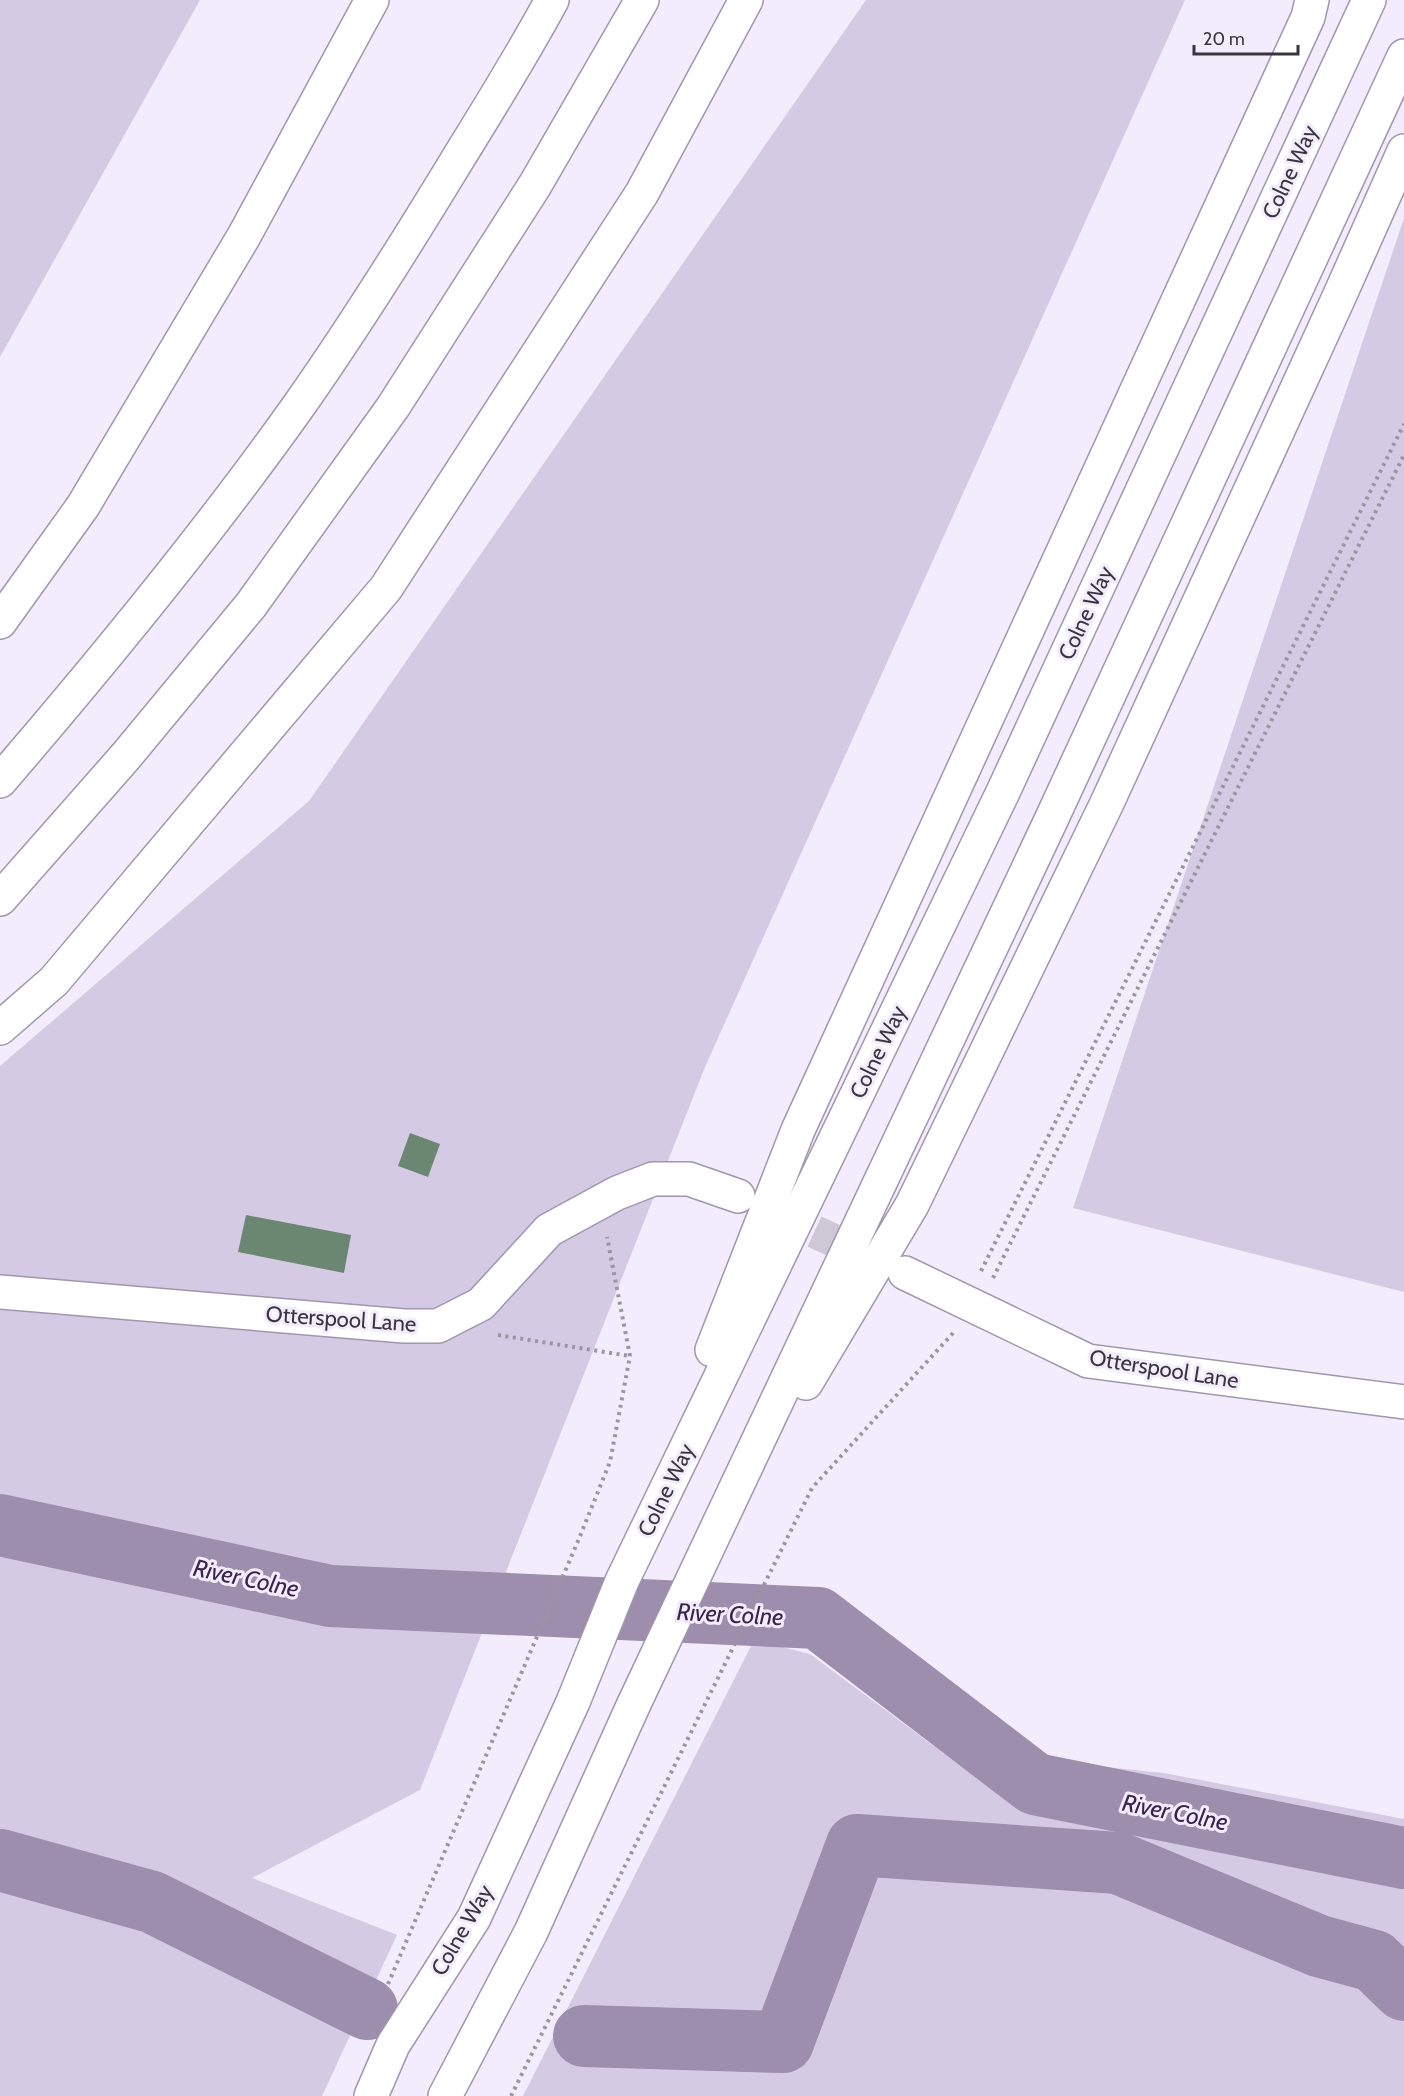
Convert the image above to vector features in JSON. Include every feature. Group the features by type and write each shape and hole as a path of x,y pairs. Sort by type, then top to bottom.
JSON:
{"main road":[{"path":"0,622 83,506 244,236 372,0"},
{"path":"0,781 79,689 194,546 300,403 416,229 531,39 552,0"},
{"path":"0,899 126,756 251,605 393,407 535,185 642,0"},
{"path":"0,1028 54,981 386,588 642,193 746,0"},
{"path":"622,1581 798,1130 1308,17 1312,0"},
{"name":"Colne Way","path":"371,2096 393,2045 474,1918 573,1702 622,1581 1003,792 1369,0"},
{"path":"445,2096 531,1932 633,1706 1057,807 1404,56"},
{"path":"709,1544 912,1205 1107,803 1404,151"},
{"name":"Otterspool Lane","path":"0,1292 404,1326 438,1326 481,1304 549,1230 617,1192 653,1179 689,1179 738,1196"},
{"name":"Otterspool Lane","path":"905,1273 1088,1361 1404,1402"}],"path":[{"path":"511,2096 812,1488 970,1304 1404,424"},
{"path":"970,1304 985,1295 1404,454"},
{"path":"385,1991 610,1462 630,1356 600,1202"},
{"path":"494,1335 630,1356"}],"shaded area":[{"path":"0,0 200,0 0,357"},
{"path":"866,0 1185,0 705,1067 420,1790 252,1878 397,1935 322,2096 0,2096 0,1066 309,801"},
{"path":"1404,218 1404,1292 1073,1208"},
{"path":"754,1640 810,1654 958,1764 988,1755 1164,1773 1404,1819 1404,2096 523,2096"}],"building":[{"path":"410,1133 440,1144 428,1177 398,1166"},
{"path":"246,1215 351,1235 344,1273 238,1252"}],"waterway":[{"name":"River Colne","path":"0,1525 330,1596 818,1618 1035,1784 1404,1858"},
{"path":"584,2036 783,2042 857,1845 1118,1863 1319,1946 1374,1961 1404,1990"},
{"path":"0,1860 152,1902 367,2009"}],"tunnel":[{"path":"770,1211 876,1260"}]}
